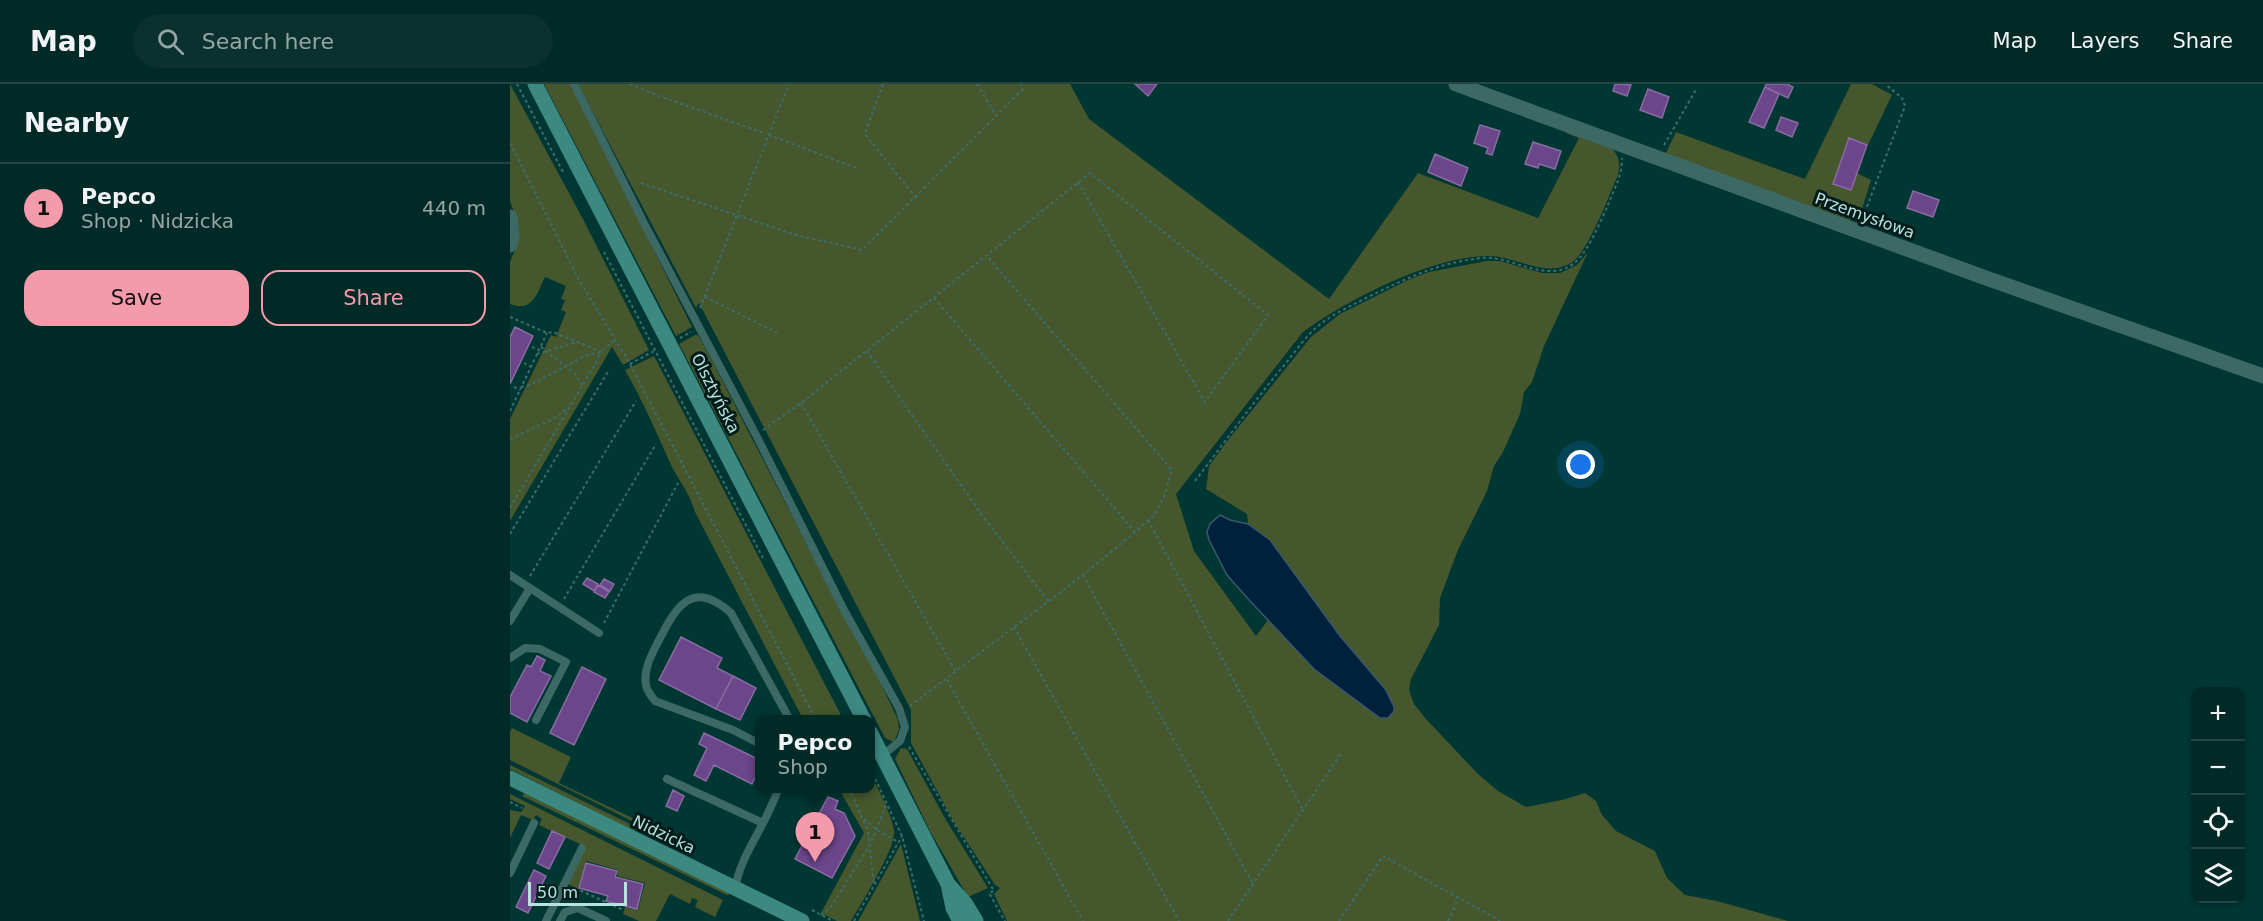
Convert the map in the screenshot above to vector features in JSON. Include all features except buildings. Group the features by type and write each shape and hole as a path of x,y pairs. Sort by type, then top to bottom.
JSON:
{"main road":[{"name":"Olsztyńska","path":"536,84 861,715"},
{"path":"875,741 948,884 965,903 976,921"},
{"name":"Nidzicka","path":"510,778 802,921"},
{"path":"948,884 952,908 960,921"}],"street":[{"name":"Przemysłowa","path":"1456,84 1490,89 1617,142 1849,228 2263,376"},
{"path":"510,217 512,237 510,245"}],"lane":[{"path":"574,84 845,612 900,713 905,727 900,741 883,755"},
{"path":"510,575 599,633"},
{"path":"510,621 527,586"},
{"path":"755,742 733,730 655,701 650,695 646,684 648,662 670,618 682,603 707,597 718,602 731,613 787,715"},
{"path":"510,658 525,648 540,649 566,662 536,720"},
{"path":"667,779 763,823"},
{"path":"735,889 742,863 777,793"},
{"path":"510,873 534,823"},
{"path":"546,921 582,848"},
{"path":"560,921 564,912 578,908 606,921"}],"path":[{"path":"517,84 564,173"},
{"path":"630,84 656,96 856,168"},
{"path":"695,319 737,215 766,134 789,84"},
{"path":"883,84 865,134 916,198"},
{"path":"977,84 996,115"},
{"path":"641,183 796,235 862,250 1023,89 1021,84"},
{"path":"1849,228 1864,212 1905,106 1902,98 1885,84"},
{"path":"1658,157 1697,88"},
{"path":"510,142 579,280 630,364 813,715"},
{"path":"1195,481 1272,379 1311,332 1334,315 1411,275 1465,261 1484,258 1500,259 1550,272 1565,269 1575,263 1586,249 1621,171 1622,162 1617,142"},
{"path":"756,435 801,403 933,297 1078,182 1090,173 1268,315 1204,402 1078,182"},
{"path":"601,245 765,562"},
{"path":"900,713 947,680 1135,532 1148,520 1164,497 1172,470 986,255"},
{"path":"705,297 777,333"},
{"path":"933,297 1135,532"},
{"path":"510,317 602,352"},
{"path":"510,411 547,333"},
{"path":"514,387 520,389 585,356 602,352 616,341"},
{"path":"537,354 577,342"},
{"path":"532,347 547,352 576,375 583,386"},
{"path":"867,351 982,515 1048,601"},
{"path":"510,508 602,352"},
{"path":"630,364 646,355"},
{"path":"524,363 531,367"},
{"path":"510,534 609,370"},
{"path":"527,586 636,401"},
{"path":"801,403 956,672"},
{"path":"510,439 553,419 571,405"},
{"path":"559,607 657,444"},
{"path":"599,633 678,483"},
{"path":"1148,520 1304,810"},
{"path":"1083,575 1253,884"},
{"path":"1014,627 1179,921"},
{"path":"947,680 1083,921"},
{"path":"900,741 907,742 994,891 989,893 1005,921"},
{"path":"1228,921 1342,752"},
{"path":"875,778 902,836 924,921"},
{"path":"851,793 862,817 870,843 874,885"},
{"path":"510,802 522,808"},
{"path":"821,915 830,908 870,843 887,802"},
{"path":"862,817 876,829 898,842"},
{"path":"854,921 902,836"},
{"path":"1339,921 1383,856 1500,921"},
{"path":"1448,921 1458,898"}],"green space":[{"path":"510,84 583,219 649,350 623,365 612,347 510,521 510,419 551,335 556,337 566,312 561,310 565,300 561,299 566,286 545,277 529,304 518,306 510,304 510,262 517,245 518,223 510,201"},
{"path":"544,84 571,84 692,327 676,336"},
{"path":"578,84 1070,84 1089,119 1329,299 1418,173 1538,218 1579,138 1566,133 1568,129 1605,143 1617,155 1618,175 1591,236 1578,257 1571,263 1550,269 1498,257 1465,258 1416,272 1343,306 1303,332 1176,494 1194,551 1256,636 1268,620 1314,669 1380,718 1351,650 1270,540 1248,524 1247,514 1206,489 1209,466 1311,337 1340,314 1429,272 1487,261 1500,261 1542,273 1560,273 1577,265 1588,252 1544,346 1532,382 1524,392 1520,414 1494,466 1487,491 1458,550 1440,598 1439,625 1411,679 1409,690 1414,704 1426,719 1477,773 1498,791 1526,807 1585,793 1596,801 1602,815 1616,831 1655,851 1667,878 1685,895 1717,901 1788,921 1007,921 994,894 1000,888 995,885 954,822 911,743 911,710 905,698 699,303 696,308"},
{"path":"1851,84 1872,84 1892,95 1855,172 1871,180 1862,209 1850,220 1665,155 1676,132 1805,179"},
{"path":"698,335 853,634 874,669 898,720 899,730 894,742 885,738 679,344"},
{"path":"654,356 841,715 801,715 672,467 625,370"},
{"path":"512,728 571,757 559,783 645,824 644,827 510,760"},
{"path":"901,748 907,749 946,820 988,888 968,897 930,831 895,759"},
{"path":"510,765 640,829 634,830 618,823 510,769"},
{"path":"875,782 890,815 894,830 890,849 851,921 837,921 821,913 864,833 841,793 875,793"},
{"path":"526,792 728,893 729,896 522,796"},
{"path":"510,794 723,900 715,917 695,907 698,900 692,898 690,904 670,894 656,921 639,921 623,914 625,907 638,910 645,883 617,876 618,870 586,861 578,889 568,884 586,847 539,825 542,819 536,815 533,820 521,815 510,838 510,810 521,812 525,806 510,799"},
{"path":"901,844 920,921 858,921"}],"water":[{"path":"1220,515 1248,524 1270,540 1340,636 1386,690 1394,707 1394,711 1388,718 1380,718 1314,669 1227,575 1207,532 1210,524"}],"place":[{"name":"Pepco","path":"815,862"}]}
